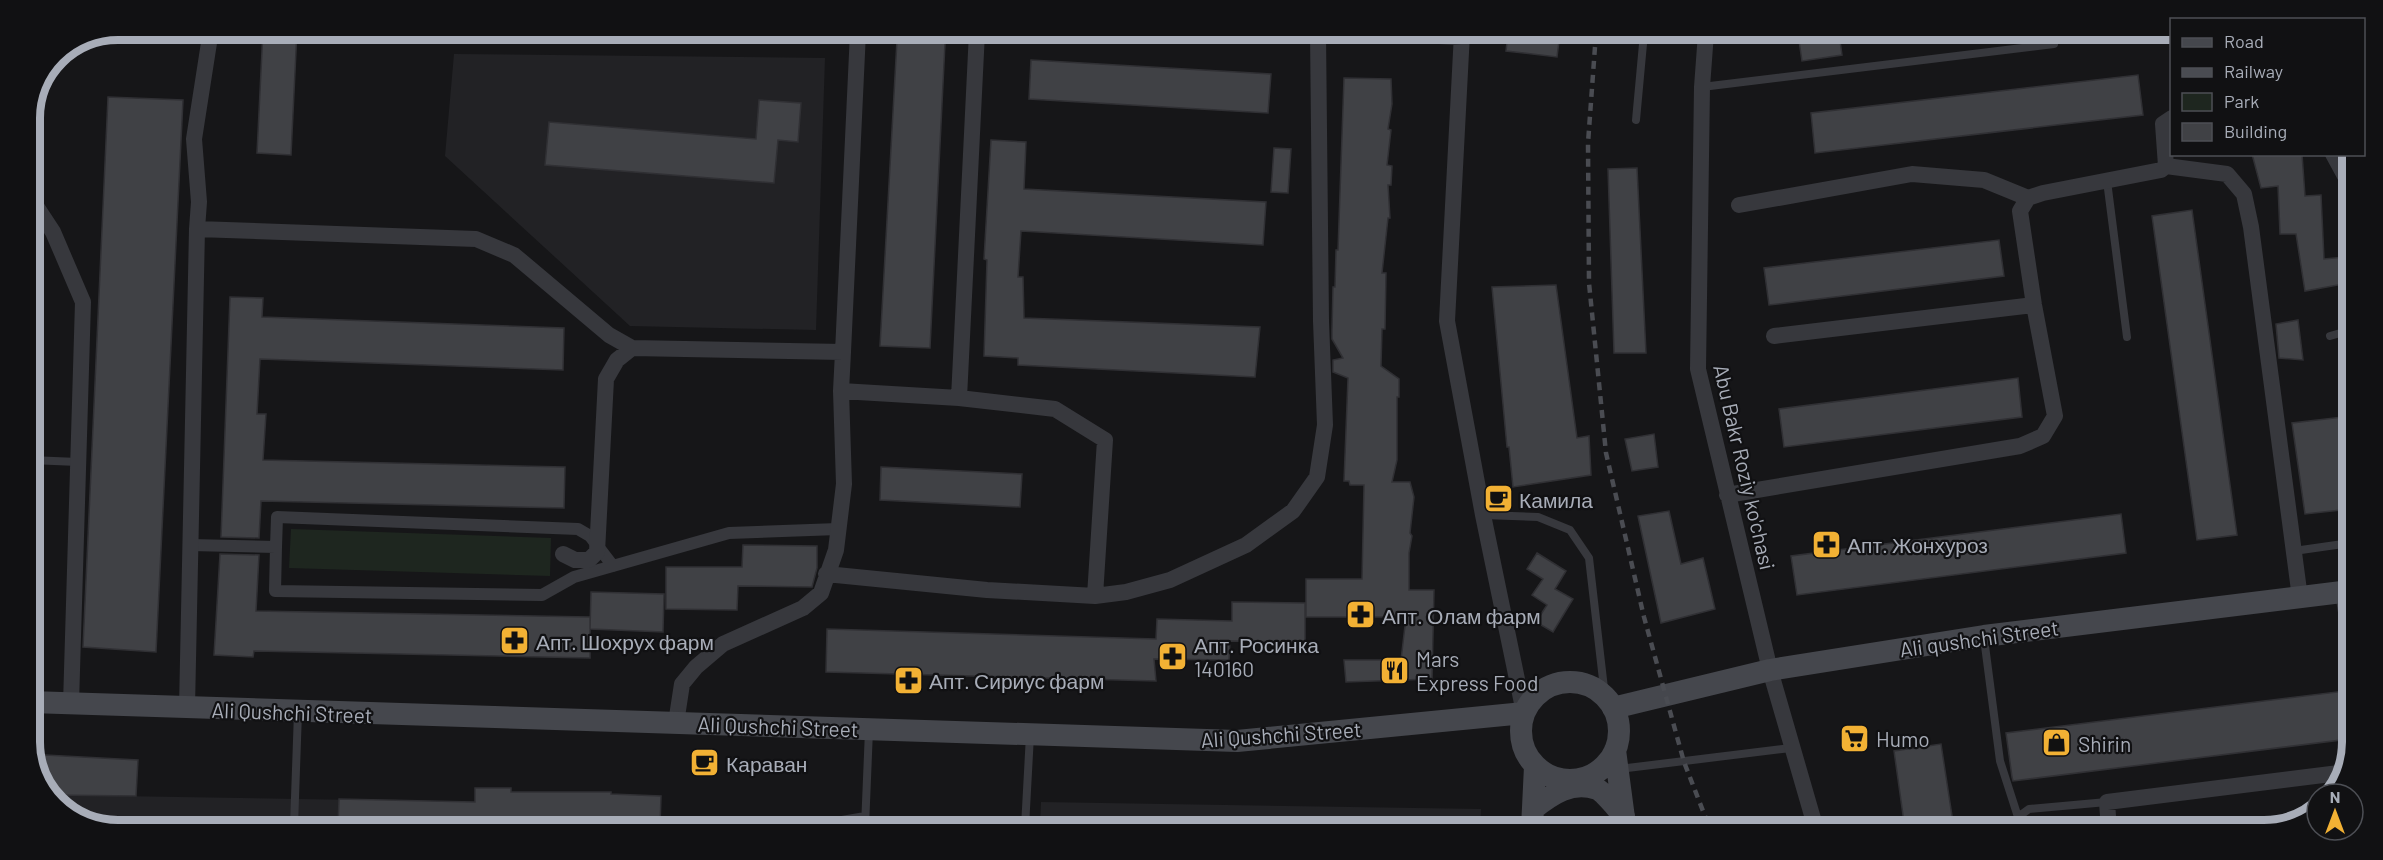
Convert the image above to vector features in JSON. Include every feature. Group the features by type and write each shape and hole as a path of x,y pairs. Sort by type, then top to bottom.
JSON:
{"main road":[{"name":"Ali qushchi Street","path":"1609,703 1770,670 1984,636 2342,593"},
{"path":"1616,760 1579,779 1563,779 1548,775 1535,766 1522,741 1521,727 1524,713 1532,699 1545,689 1560,683 1576,683 1592,688 1609,703 1618,722 1616,760 1627,820"},
{"name":"Ali Qushchi Street","path":"41,703 1237,741 1524,713"},
{"path":"1532,819 1535,766"},
{"path":"1532,819 1551,795 1566,787 1581,787 1599,789 1625,820"}],"street":[{"path":"187,708 199,202 194,138 209,40"},
{"path":"676,723 682,684 696,668 723,644 803,608 821,593 836,550 844,484 841,391 858,40"},
{"path":"959,398 977,40"},
{"path":"826,574 987,590 1095,596 1126,592 1170,580 1246,545 1293,511 1317,477 1325,425 1321,321 1318,40"},
{"path":"1462,40 1447,321 1482,515 1524,713"},
{"name":"Abu Bakr Roziy ko'chasi","path":"1705,40 1702,87 1698,369 1770,670 1813,820"},
{"path":"2166,166 2163,124 2170,119"},
{"path":"2334,156 2342,171"},
{"path":"1739,205 1911,174 1984,180 2028,198 2161,170 2166,166 2227,174 2244,194 2252,238 2300,598"},
{"path":"1727,495 2020,446 2043,436 2055,416 2034,305 2020,211 2028,198"},
{"path":"40,212 53,232 83,302 70,704"},
{"path":"197,229 476,239 514,255 609,334 632,348 843,352"},
{"path":"1774,336 2034,305"},
{"path":"564,554 575,560 589,560 597,552 606,379 617,360 632,348"},
{"path":"841,391 959,398 1055,409 1105,440 1095,596"},
{"path":"614,566 590,536 578,529 277,517 275,591 542,595 574,578 729,533 838,530"},
{"path":"190,546 276,547"},
{"path":"2108,820 2107,802 2335,773"}],"lane":[{"path":"1636,120 1643,40"},
{"path":"1702,87 2054,44"},
{"path":"2107,181 2127,337"},
{"path":"2330,336 2342,333"},
{"path":"41,460 78,462"},
{"path":"1482,515 1538,517 1570,530 1589,558 1609,703"},
{"path":"2294,551 2342,544"},
{"path":"1984,636 2000,761 2017,820"},
{"path":"294,820 298,712"},
{"path":"865,820 869,729"},
{"path":"1024,820 1030,735"},
{"path":"1616,760 1791,748"},
{"path":"2018,817 2029,809 2107,802"},
{"path":"842,820 865,816"}],"shaded area":[{"path":"454,54 825,58 816,330 630,326 445,156"},
{"path":"62,795 475,802 474,820 118,820 93,815"},
{"path":"1041,802 1481,809 1480,820 1040,820"}],"green space":[{"path":"291,529 551,538 550,576 289,568"}],"building":[{"path":"263,40 297,40 291,155 257,153"},
{"path":"897,40 945,43 930,348 880,346"},
{"path":"1507,40 1559,40 1557,57 1506,51"},
{"path":"1799,40 1840,40 1842,55 1802,61"},
{"path":"1031,60 1271,74 1268,113 1029,99"},
{"path":"2138,75 2143,115 1815,153 1811,113"},
{"path":"1344,78 1391,79 1392,104 1388,129 1391,130 1387,165 1392,166 1391,185 1388,185 1390,218 1388,218 1382,273 1386,273 1385,329 1382,329 1381,366 1399,379 1397,460 1392,482 1410,482 1414,497 1410,533 1412,536 1409,553 1409,590 1434,590 1432,679 1346,682 1344,660 1401,660 1406,617 1306,617 1306,579 1362,579 1364,485 1350,485 1349,481 1344,481 1348,378 1333,372 1333,360 1343,358 1332,339 1332,329 1333,287 1335,287 1336,250 1338,250"},
{"path":"108,97 183,100 156,652 83,647"},
{"path":"759,100 801,103 798,142 778,140 774,183 545,165 549,122 756,139"},
{"path":"991,140 1026,142 1024,189 1266,202 1263,245 1021,231 1018,277 1023,277 1024,318 1260,327 1255,377 1018,365 1018,358 984,356 987,260 984,259"},
{"path":"1274,148 1291,149 1288,193 1271,192"},
{"path":"2253,156 2302,156 2305,196 2321,195 2324,259 2342,257 2342,284 2305,291 2296,234 2280,234 2278,186 2261,188"},
{"path":"1637,168 1646,353 1614,353 1608,169"},
{"path":"2192,210 2237,535 2197,540 2152,216"},
{"path":"1999,240 2004,276 1769,305 1764,268"},
{"path":"1556,285 1577,438 1589,436 1591,475 1513,487 1492,287"},
{"path":"230,297 263,298 262,317 564,328 563,370 260,359 257,414 266,414 263,460 565,467 564,508 261,501 259,538 221,537"},
{"path":"2298,320 2303,360 2279,358 2276,324"},
{"path":"2018,378 2022,417 1784,447 1779,409"},
{"path":"2342,417 2342,510 2305,514 2292,423"},
{"path":"1654,434 1658,467 1632,471 1625,439"},
{"path":"881,467 1022,474 1020,507 880,500"},
{"path":"1669,511 1681,564 1703,558 1715,609 1661,623 1638,516"},
{"path":"2121,514 2126,553 1797,595 1791,556"},
{"path":"743,545 817,546 817,568 812,587 738,586 737,610 666,609 666,567 742,567"},
{"path":"1537,553 1566,571 1555,589 1573,599 1553,632 1536,622 1547,605 1532,595 1543,579 1527,569"},
{"path":"220,554 259,555 256,611 590,617 590,658 254,651 253,657 214,655"},
{"path":"591,592 664,594 663,632 590,629"},
{"path":"1232,602 1305,603 1305,642 1230,641 1229,660 1154,659 1156,681 826,672 827,629 1156,639 1157,619 1232,621"},
{"path":"2342,691 2342,740 2013,781 2006,733"},
{"path":"1941,744 1953,820 1904,820 1894,751"},
{"path":"45,755 138,760 136,796 62,795 51,781 43,760"},
{"path":"475,788 511,788 511,792 611,792 611,794 661,796 660,820 338,820 339,799 475,802"}],"railway":[{"path":"1595,40 1588,143 1589,283 1606,453 1644,617 1684,762 1707,820"}],"place":[{"name":"Камила","path":"1498,499"},
{"name":"Апт. Жонхуроз","path":"1826,544"},
{"name":"Апт. Олам фарм","path":"1361,615"},
{"name":"Апт. Шохрух фарм","path":"515,641"},
{"name":"Апт. Росинка 140160","path":"1173,656"},
{"name":"Mars Express Food","path":"1395,670"},
{"name":"Апт. Сириус фарм","path":"908,680"},
{"name":"Humo","path":"1855,738"},
{"name":"Shirin","path":"2057,743"},
{"name":"Караван","path":"705,763"}]}
